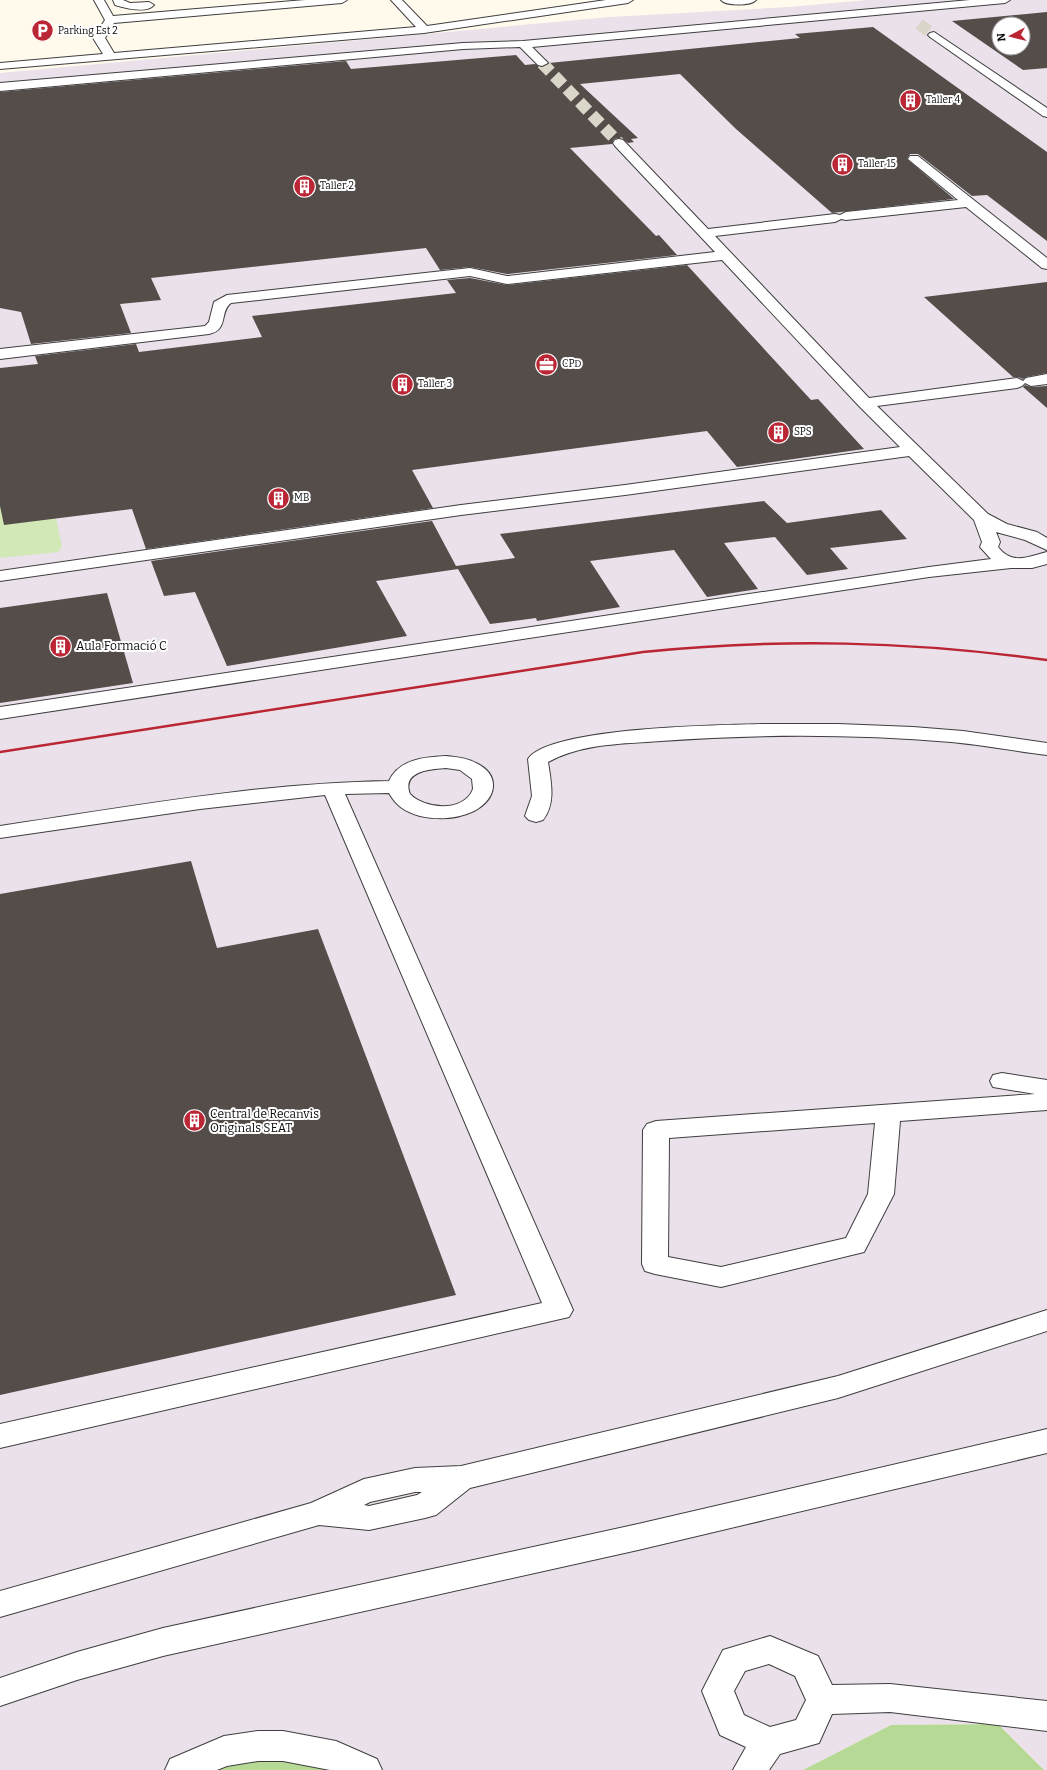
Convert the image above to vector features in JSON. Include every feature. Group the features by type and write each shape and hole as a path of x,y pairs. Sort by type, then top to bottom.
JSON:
{"street":[{"path":"99,0 110,20"},
{"path":"118,0 119,3 130,6 157,5"},
{"path":"110,20 342,0"},
{"path":"396,0 424,30"},
{"path":"447,16 527,7 548,3 551,0"},
{"path":"568,9 592,0"},
{"path":"0,66 108,54 424,30 628,0"},
{"path":"726,0 751,0"},
{"path":"0,87 463,46 523,44 1005,0"},
{"path":"898,10 914,20"},
{"path":"412,18 424,17"},
{"path":"108,54 99,38 110,20"},
{"path":"934,35 1047,112"},
{"path":"523,44 542,63"},
{"path":"0,57 67,51 108,54"},
{"path":"619,143 864,403 914,450 982,518 1001,528 1031,536 1047,545"},
{"path":"914,159 1047,265"},
{"path":"705,233 969,203"},
{"path":"991,238 1011,236"},
{"path":"0,354 209,330 216,323 219,305 227,299 470,272 480,272 489,276 507,280 725,255"},
{"path":"864,403 1047,379"},
{"path":"0,576 461,510 625,490 914,450"},
{"path":"982,518 992,548 1001,559 1018,563 1047,576"},
{"path":"961,568 992,548 998,536 1021,534"},
{"path":"0,713 961,568 1034,562 1047,557"},
{"path":"536,816 542,796 538,759 551,751 597,741 705,731 836,729 951,736 1047,750"},
{"path":"0,832 200,803 332,788 397,787"},
{"path":"0,1436 559,1310 332,788"},
{"path":"1002,1081 1047,1088"},
{"path":"888,1114 881,1194 855,1245 721,1277 655,1264 656,1130 1047,1102"},
{"path":"0,1604 319,1512 369,1518 425,1506 461,1478 838,1387 1047,1320"},
{"path":"0,1692 77,1666 163,1642 631,1539 1047,1441"},
{"path":"770,1650 807,1666 822,1700 807,1732 769,1742 732,1725 718,1691 734,1660 770,1650"},
{"path":"822,1700 890,1698 1047,1716"},
{"path":"750,1770 769,1742"},
{"path":"182,1770 224,1751 258,1746 283,1746 336,1756 365,1770"}],"shaded area":[{"path":"867,0 1047,0 1047,1770 1044,1770 998,1724 891,1725 803,1770 0,1770 0,73 610,17 789,7"}],"green space":[{"path":"0,506 56,518 62,546 58,552 0,558"},
{"path":"998,1724 1044,1770 803,1770 891,1725"},
{"path":"338,1754 366,1770 205,1770 247,1758"}],"building":[{"path":"1047,12 1047,68 1023,70 1003,56 1031,56 1031,16 1005,16"},
{"path":"991,17 991,48 952,21"},
{"name":"Taller 2","path":"873,27 1047,152 1047,241 987,195 972,196 918,154 910,154 907,159 954,199 832,213 736,129 680,74 580,84 638,138 631,139 634,142 628,143 619,138 614,139 612,144 570,148 656,236 659,235 677,255 507,274 470,267 440,270 426,248 151,278 161,300 120,304 131,333 31,344 21,312 0,308 0,92 346,61 351,69 516,55 525,65 535,64 542,67 549,63 800,38 795,34"},
{"name":"Taller 3","path":"687,265 811,400 818,399 864,449 737,467 707,431 412,470 433,508 146,549 132,509 4,525 0,506 0,368 38,364 35,356 136,344 139,352 262,337 252,316 456,293 447,280 470,278 507,285"},
{"path":"1047,282 1047,373 1026,377 1023,379 1013,377 924,297"},
{"path":"1025,385 1031,387 1047,386 1047,408 1023,387"},
{"path":"764,501 787,523 881,510 907,539 830,548 848,569 807,575 775,537 724,543 758,589 707,597 674,550 590,561 620,607 537,621 536,618 490,624 458,569 376,581 407,636 227,666 195,592 164,596 151,561 432,521 456,566 515,558 500,534"},
{"name":"Aula Formació C","path":"107,593 133,683 0,703 0,608"},
{"name":"Central de Recanvis Originals SEAT","path":"191,861 217,948 318,929 456,1295 0,1395 0,894"}],"tunnel":[{"path":"919,24 934,35"},
{"path":"542,63 619,143"}],"railway":[{"path":"0,752 643,652 795,643 895,645 1047,660"}],"place":[{"name":"Parking Est 2","path":"43,31"},
{"name":"Taller 4","path":"910,100"},
{"name":"Taller 15","path":"842,164"},
{"name":"Taller 2","path":"304,186"},
{"name":"CPD","path":"546,364"},
{"name":"Taller 3","path":"402,384"},
{"name":"SPS","path":"778,432"},
{"name":"MB","path":"278,498"},
{"name":"Aula Formació C","path":"61,646"},
{"name":"Central de Recanvis Originals SEAT","path":"195,1121"}]}
